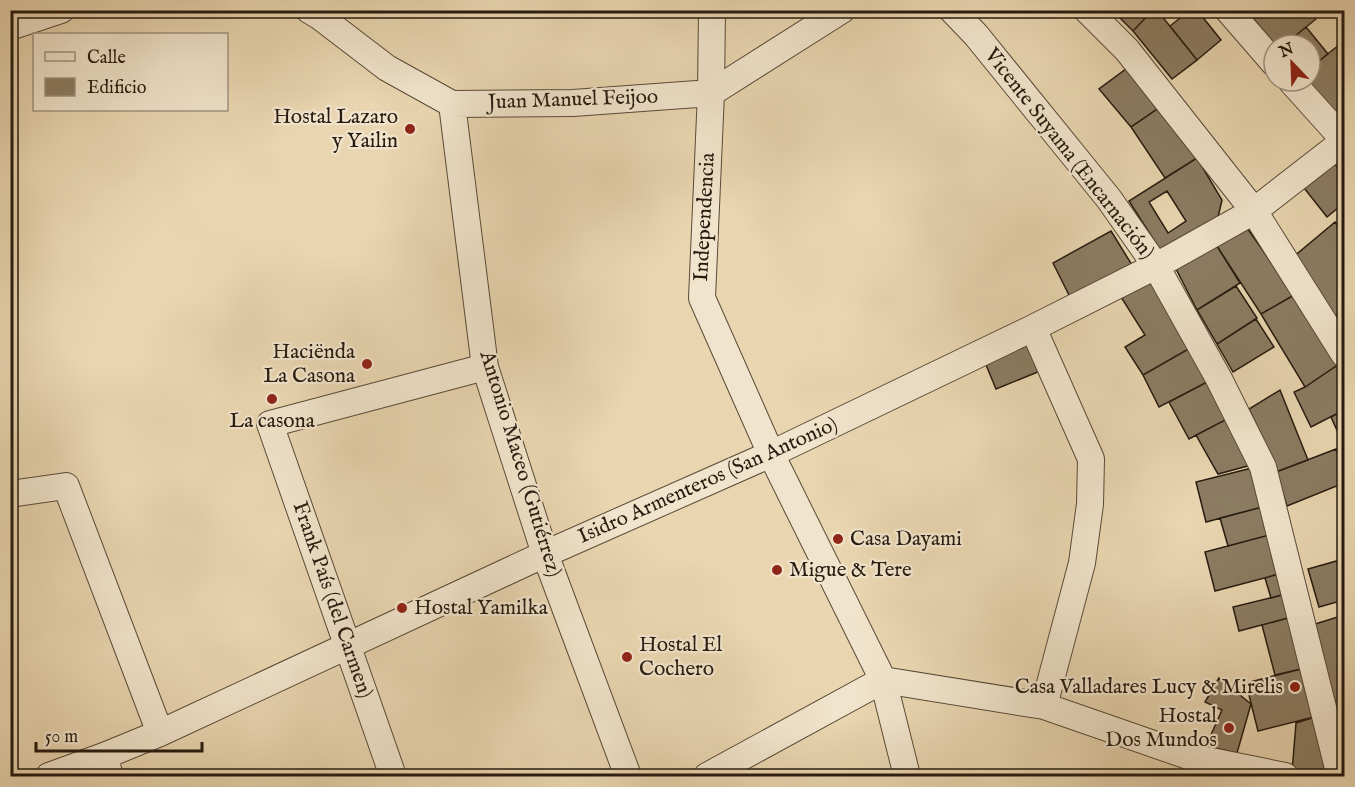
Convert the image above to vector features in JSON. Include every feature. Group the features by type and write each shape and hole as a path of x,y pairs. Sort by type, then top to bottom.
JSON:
{"street":[{"path":"10,27 61,10"},
{"name":"Juan Manuel Feijoo","path":"309,10 387,68 452,104 573,103 711,93 842,10"},
{"name":"Independencia","path":"712,10 711,93 702,298 771,454 883,680 907,777"},
{"name":"Vicente Suyama (Encarnación)","path":"952,10 976,35 1109,199 1156,266 1219,379 1263,467 1340,777"},
{"path":"1086,10 1127,50 1254,212 1344,354"},
{"path":"1228,10 1262,50"},
{"path":"1302,93 1344,141"},
{"name":"Antonio Maceo (Gutiérrez)","path":"452,104 485,367 545,554 628,777"},
{"name":"Isidro Armenteros (San Antonio)","path":"49,777 107,766 160,733 545,554 771,454 1033,328 1156,266 1254,212 1344,141"},
{"path":"1033,328 1092,459 1090,504 1082,563 1044,706"},
{"name":"Frank País (del Carmen)","path":"393,777 270,424 485,367"},
{"path":"10,494 66,486 160,733"},
{"path":"707,777 883,680 1044,706 1189,767 1285,777"}],"building":[{"path":"1112,10 1153,10 1133,31"},
{"path":"1153,10 1157,10 1197,60 1172,79 1133,31"},
{"path":"1190,10 1197,10 1221,40 1197,60 1170,26"},
{"path":"1259,10 1309,10 1316,19 1299,33 1265,33 1251,16"},
{"path":"1306,27 1311,33 1299,33"},
{"path":"1344,41 1344,115 1336,121 1314,93 1322,93 1322,58"},
{"path":"1322,47 1328,54 1322,59"},
{"path":"1130,66 1163,105 1131,127 1099,89"},
{"path":"1163,105 1197,158 1165,178 1131,127"},
{"path":"1197,158 1222,200 1218,217 1162,253 1129,201","holes":["1167,191 1186,221 1168,233 1149,202"]},
{"path":"1335,164 1344,175 1344,203 1327,217 1304,188"},
{"path":"1335,222 1344,234 1344,310 1332,318 1292,258"},
{"path":"1245,225 1294,295 1261,314 1215,243"},
{"path":"1111,231 1132,265 1070,297 1053,263"},
{"path":"1215,243 1240,283 1197,310 1175,267"},
{"path":"1151,278 1192,347 1143,375 1125,347 1145,335 1121,297"},
{"path":"1236,286 1257,318 1217,344 1197,310"},
{"path":"1294,295 1339,364 1305,387 1261,314"},
{"path":"1344,310 1344,339 1332,318"},
{"path":"1256,319 1274,347 1233,372 1217,344"},
{"path":"1027,342 1040,371 996,389 984,360"},
{"path":"1192,347 1211,380 1159,407 1143,375"},
{"path":"1339,364 1344,374 1344,410 1311,427 1294,392"},
{"path":"1211,380 1231,417 1189,439 1169,402"},
{"path":"1280,390 1308,460 1276,472 1249,409"},
{"path":"1344,410 1344,446 1331,417"},
{"path":"1231,417 1255,464 1218,474 1196,435"},
{"path":"1336,449 1344,471 1344,483 1287,506 1276,472"},
{"path":"1256,467 1266,506 1206,522 1196,482"},
{"path":"1266,506 1273,534 1228,546 1220,518"},
{"path":"1273,534 1283,573 1215,591 1205,552"},
{"path":"1340,560 1344,575 1344,600 1319,607 1308,569"},
{"path":"1281,573 1286,594 1271,598 1265,578"},
{"path":"1286,594 1292,617 1239,631 1233,607"},
{"path":"1344,615 1344,720 1341,721 1312,625"},
{"path":"1292,617 1305,668 1275,675 1262,625"},
{"path":"1305,668 1318,716 1258,731 1246,683"},
{"name":"Hostal Dos Mundos","path":"1219,678 1251,704 1237,753 1206,746 1222,710 1205,702"},
{"path":"1318,716 1331,776 1292,772 1296,723"}],"place":[{"name":"Hostal Lazaro y Yailin","path":"410,129"},
{"name":"Haciënda La Casona","path":"367,364"},
{"name":"La casona","path":"272,399"},
{"name":"Casa Dayami","path":"838,539"},
{"name":"Migue & Tere","path":"777,570"},
{"name":"Hostal Yamilka","path":"402,608"},
{"name":"Hostal El Cochero","path":"627,657"},
{"name":"Casa Valladares Lucy & Mirelis","path":"1295,687"},
{"name":"Hostal Dos Mundos","path":"1229,728"}]}
